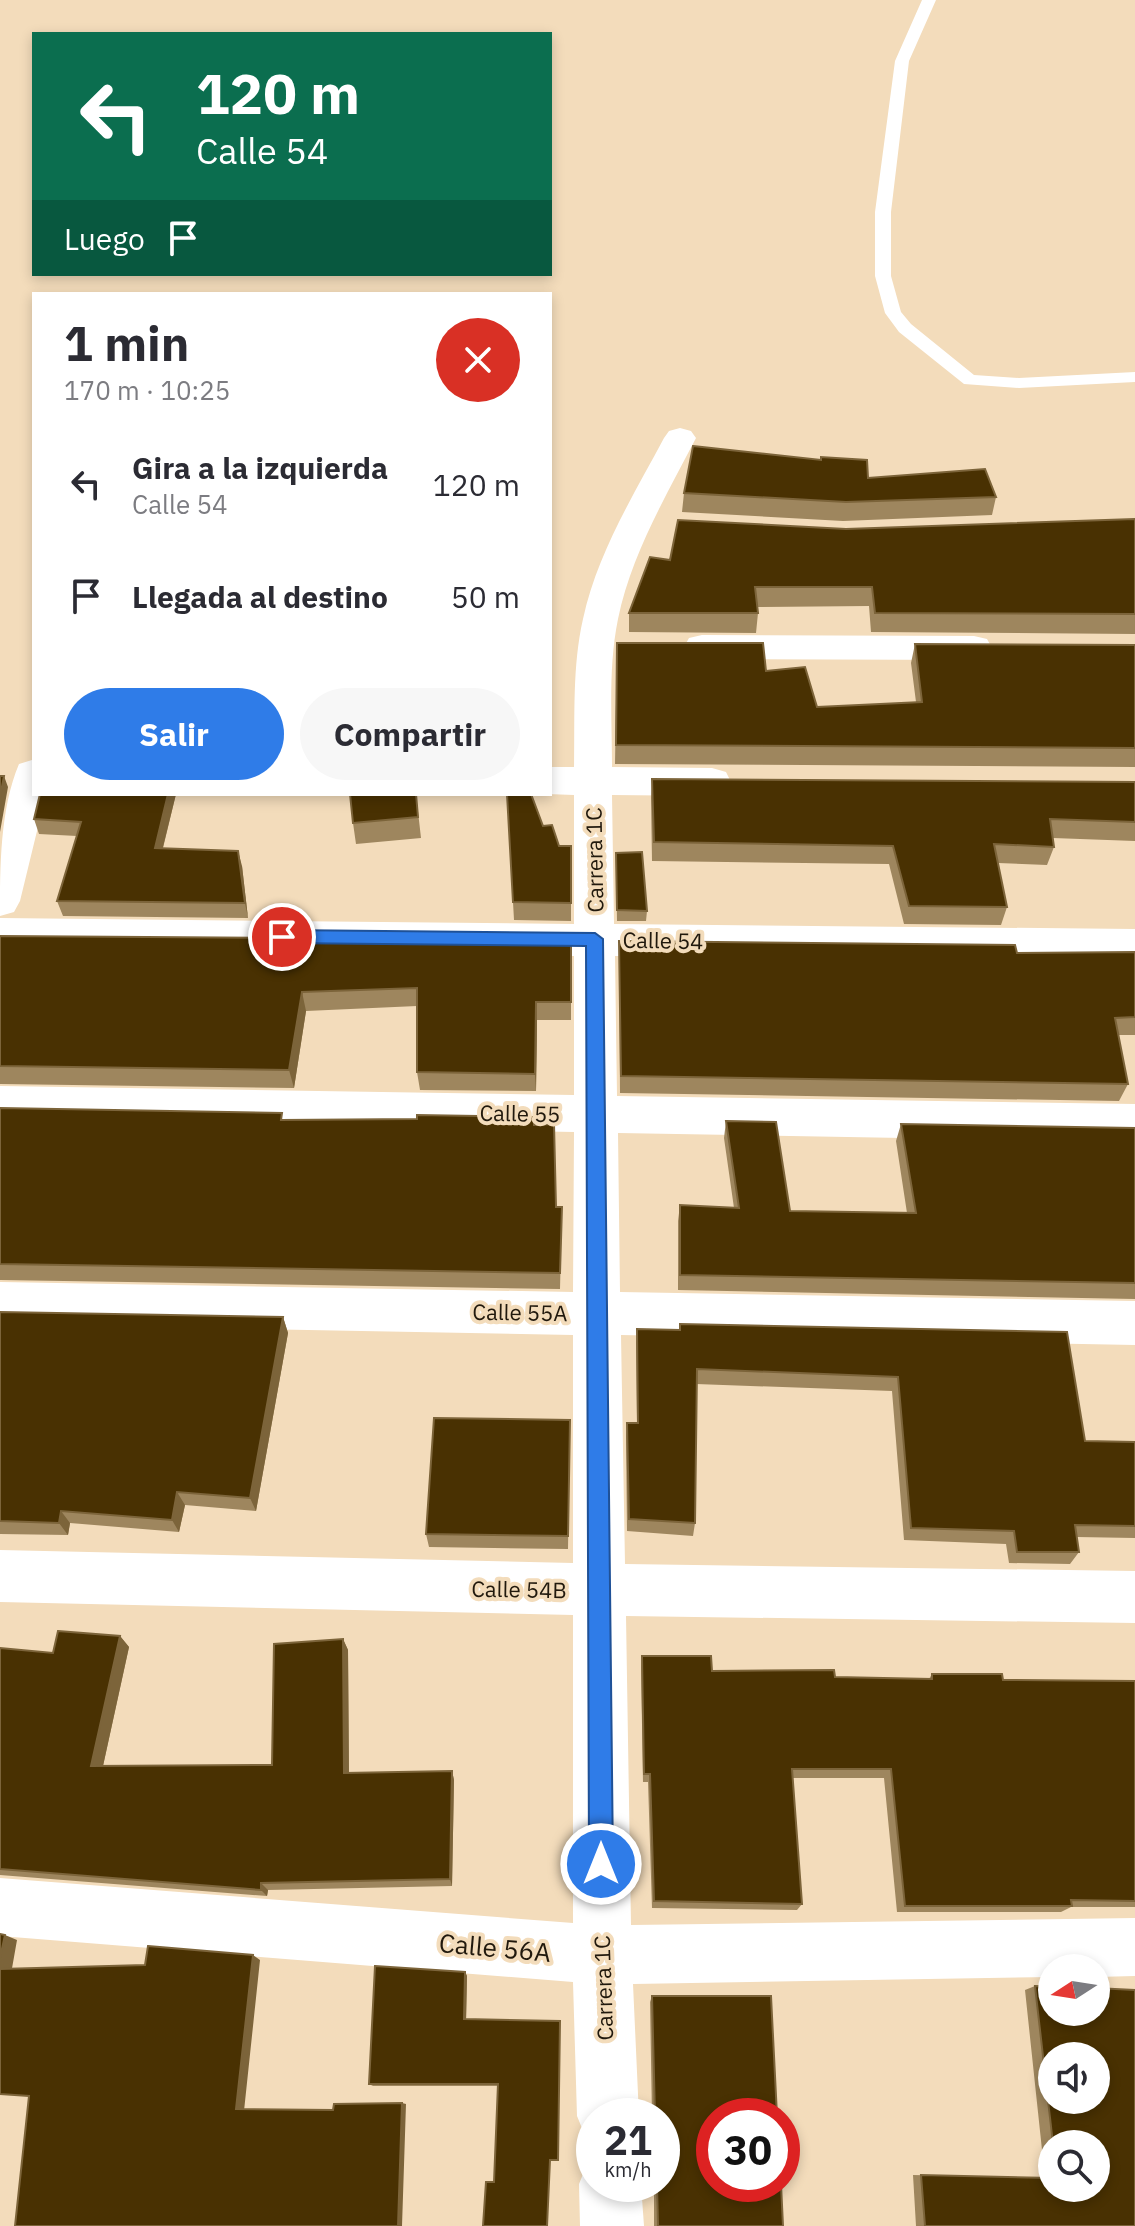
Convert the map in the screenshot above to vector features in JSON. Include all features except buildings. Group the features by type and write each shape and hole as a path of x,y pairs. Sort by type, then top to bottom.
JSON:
{"street":[{"name":"Carrera 1C","path":"607,2098 602,1955 595,939 572,781 612,647 607,593 651,524 680,438"},
{"path":"675,647 1008,648"},
{"path":"0,901 22,773"},
{"path":"572,781 753,782"},
{"name":"Calle 54","path":"0,934 1135,945"},
{"name":"Calle 55","path":"0,1104 1135,1123"},
{"name":"Calle 55A","path":"0,1303 1135,1323"},
{"name":"Calle 54B","path":"0,1576 599,1590 1135,1597"},
{"name":"Calle 56A","path":"0,1907 602,1955 1135,1947"},
{"path":"611,2202 612,2226"}],"lane":[{"path":"929,0 902,61 883,212 883,276 893,313 905,328 970,380 1019,383 1135,377"}],"route":[{"path":"282,937 595,939 601,1864"}]}
